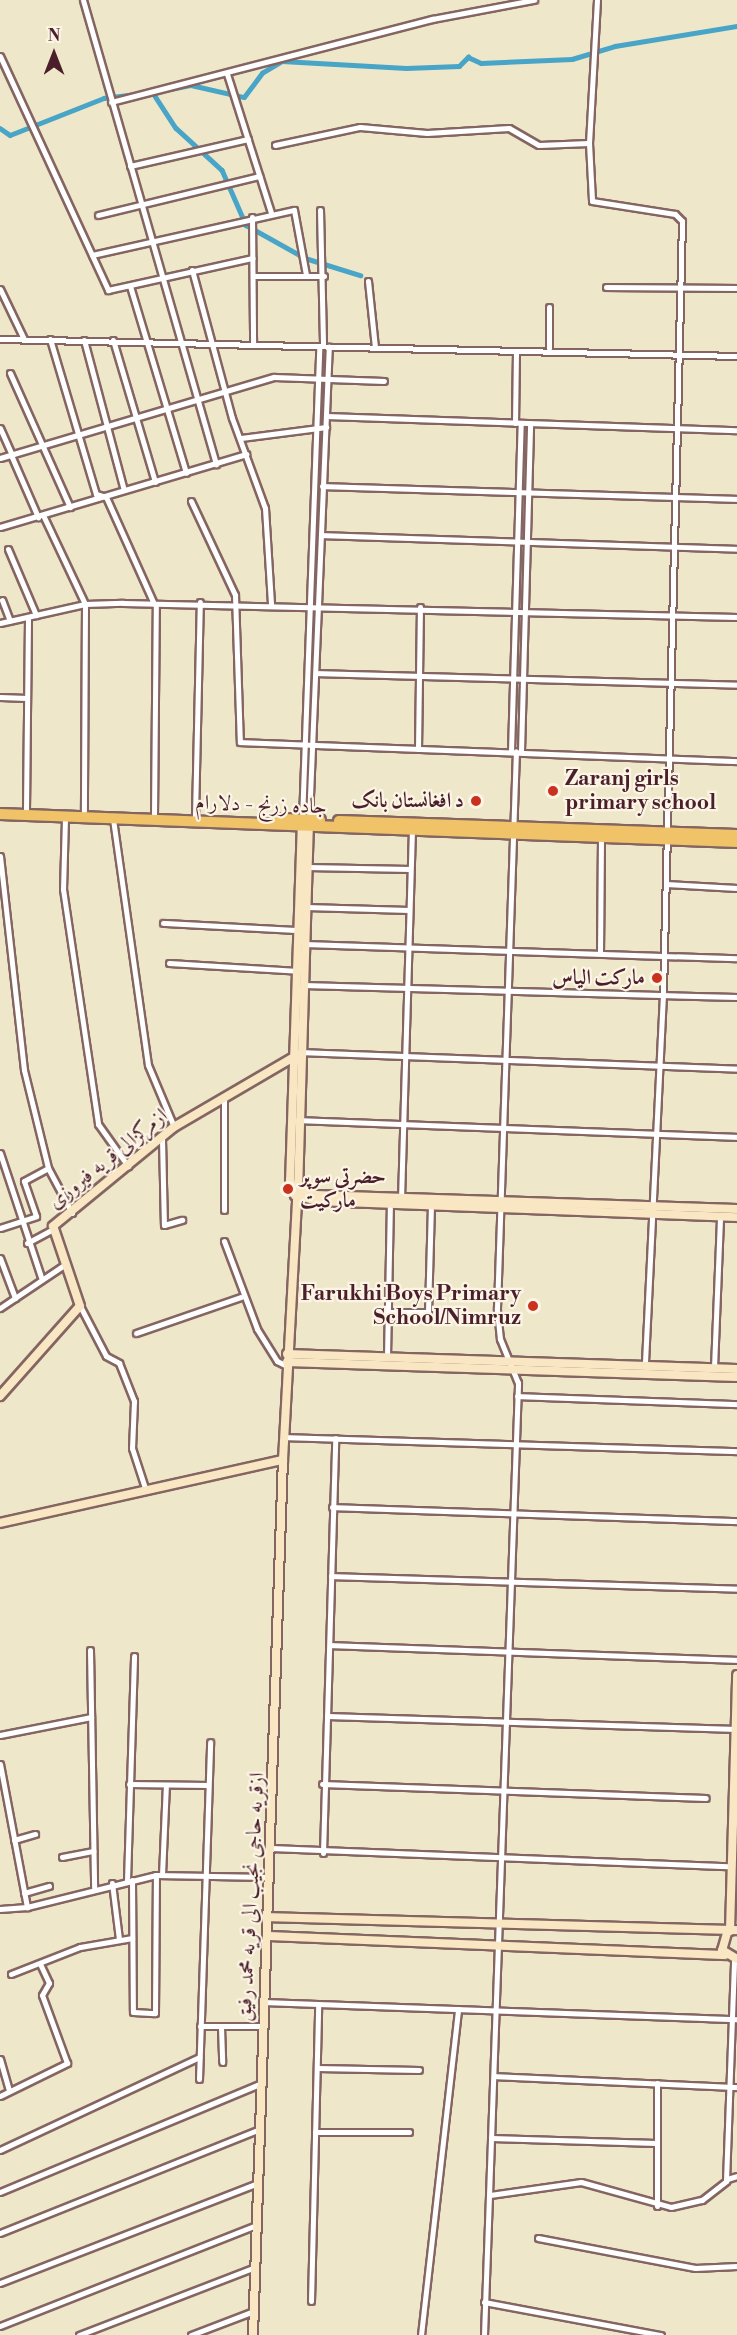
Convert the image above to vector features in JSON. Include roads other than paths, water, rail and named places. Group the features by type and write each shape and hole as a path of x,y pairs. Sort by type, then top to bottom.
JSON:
{"highway":[{"name":"جاده زرنج - دلارام","path":"0,809 195,816 305,824"},
{"name":"جاده زرنج - دلارام","path":"0,814 65,818 412,826 666,836 737,842"},
{"name":"جاده زرنج - دلارام","path":"511,830 601,838 737,835"}],"main road":[{"path":"296,1191 290,1180 303,985 307,867 305,824"},
{"path":"296,1191 298,930 305,824"},
{"name":"ازمرکزالی قریه فیروزی","path":"80,1306 51,1230 130,1168 174,1127 297,1054"},
{"path":"296,1191 316,1195 401,1201 656,1209 737,1209"},
{"path":"296,1191 390,1203 401,1201 431,1205 500,1204"},
{"name":"ازقریه حاجی نجیب الی قریه محمد رفیق","path":"253,2335 283,1460 296,1191"},
{"path":"656,1209 737,1217"},
{"path":"0,1396 80,1306"},
{"path":"287,1361 387,1358 737,1377"},
{"path":"287,1361 737,1369"},
{"path":"0,1523 283,1460"},
{"path":"725,1955 721,1944 731,1931 728,1866 737,1675"},
{"path":"268,1917 500,1926 731,1931"},
{"path":"267,1936 499,1943 725,1955 736,1959"}],"street":[{"path":"83,0 179,342 216,464"},
{"path":"111,102 227,74 432,19 534,0"},
{"path":"597,0 592,49 589,143 592,201 680,216 683,285 656,1209 645,1366"},
{"path":"0,56 108,290 252,258"},
{"path":"227,74 271,213"},
{"path":"275,145 360,127 427,133 509,128 538,145 589,143"},
{"path":"130,166 248,139"},
{"path":"98,215 259,176"},
{"path":"305,824 314,742 326,428 327,377 320,210"},
{"path":"92,255 271,213 298,212 306,275"},
{"path":"252,217 253,344"},
{"path":"192,270 226,393 265,508 271,603"},
{"path":"253,276 324,276"},
{"path":"368,281 375,348"},
{"path":"606,287 683,285 737,288"},
{"path":"130,286 165,411 186,473"},
{"path":"0,289 24,339"},
{"path":"549,307 549,348"},
{"path":"0,339 516,351 549,348 737,356"},
{"path":"50,339 96,494 106,497 155,604 154,816"},
{"path":"84,340 124,490"},
{"path":"113,340 155,482"},
{"path":"305,824 304,742 318,377 324,346"},
{"path":"516,351 519,494 513,679 516,751"},
{"path":"10,373 70,507"},
{"path":"0,458 274,377 327,377 384,381"},
{"path":"326,416 737,430"},
{"path":"484,2335 518,1395 496,1308 505,1127 511,830 523,679 530,424"},
{"path":"0,428 40,516 85,604 84,811"},
{"path":"241,438 326,428"},
{"path":"0,518 2,527 246,454"},
{"path":"315,486 737,499"},
{"path":"191,501 236,602 240,742 314,742 737,761"},
{"path":"321,535 528,540 737,549"},
{"path":"8,549 36,615"},
{"path":"2,600 10,621"},
{"path":"195,816 200,602"},
{"path":"0,624 85,604 200,602 319,603 737,616"},
{"path":"418,748 417,676 420,607"},
{"path":"26,810 28,617"},
{"path":"316,673 737,685"},
{"path":"0,697 27,698"},
{"path":"65,818 63,889 98,1124 130,1168"},
{"path":"113,819 148,1065 174,1127"},
{"path":"401,1201 401,1125 412,826"},
{"path":"600,953 601,838"},
{"path":"0,856 24,1070 48,1168 72,1213"},
{"path":"307,867 410,869"},
{"path":"666,884 737,888"},
{"path":"306,907 409,910"},
{"path":"163,923 298,930"},
{"path":"304,944 737,958"},
{"path":"169,963 298,972"},
{"path":"303,985 737,997"},
{"path":"297,1054 506,1058 737,1069"},
{"path":"224,1096 224,1210"},
{"path":"298,1120 505,1127 657,1136 737,1137"},
{"path":"162,1139 164,1225 182,1220"},
{"path":"0,1156 27,1244 41,1277"},
{"path":"0,1228 20,1219 36,1216 24,1181 48,1168"},
{"path":"387,1358 390,1203"},
{"path":"388,1312 428,1312 431,1205"},
{"path":"714,1368 720,1216"},
{"path":"27,1244 51,1230"},
{"path":"224,1241 241,1298 277,1361 287,1361"},
{"path":"0,1258 15,1298"},
{"path":"0,1308 41,1277 64,1265"},
{"path":"136,1333 241,1298"},
{"path":"80,1306 106,1356 119,1363 132,1395 132,1448 146,1491"},
{"path":"518,1395 737,1404"},
{"path":"284,1437 737,1452"},
{"path":"323,1853 322,1784 330,1645 335,1438"},
{"path":"332,1507 514,1511 737,1521"},
{"path":"331,1576 511,1584 737,1589"},
{"path":"330,1645 737,1660"},
{"path":"90,1650 94,1887"},
{"path":"134,1656 129,1784 133,2012 155,2013 159,1875 166,1785"},
{"path":"327,1716 735,1729"},
{"path":"0,1735 91,1717"},
{"path":"199,2079 210,1742"},
{"path":"0,1764 27,1907"},
{"path":"129,1784 208,1785"},
{"path":"322,1784 706,1798"},
{"path":"14,1840 35,1834"},
{"path":"271,1848 323,1853 728,1866"},
{"path":"62,1857 93,1851"},
{"path":"0,1909 27,1907 94,1887 159,1875 268,1877"},
{"path":"112,1883 119,1939"},
{"path":"24,1893 49,1886"},
{"path":"11,1974 119,1939 132,1938"},
{"path":"727,2179 729,2086 736,1959"},
{"path":"0,2096 67,2063 42,1995 49,1983 40,1964"},
{"path":"263,2002 734,2019"},
{"path":"311,2301 318,2005"},
{"path":"421,2335 458,2009"},
{"path":"200,2026 263,2026"},
{"path":"221,2027 222,2062"},
{"path":"0,2150 200,2056"},
{"path":"0,2059 9,2091"},
{"path":"317,2068 419,2070"},
{"path":"494,2076 737,2087"},
{"path":"0,2192 262,2083"},
{"path":"657,2083 657,2206"},
{"path":"0,2233 260,2129"},
{"path":"315,2132 409,2132"},
{"path":"491,2138 656,2143"},
{"path":"490,2195 581,2182 657,2206 702,2200 727,2179 737,2176"},
{"path":"0,2283 258,2183"},
{"path":"0,2326 256,2225"},
{"path":"537,2238 695,2268 737,2266"},
{"path":"80,2335 255,2267"},
{"path":"484,2302 661,2335"},
{"path":"191,2335 254,2311"}],"waterway":[{"path":"145,94 191,85 244,97 262,73 282,61 406,68 459,66 468,57 481,63 572,59 615,46 737,26"},
{"path":"0,128 10,135 104,98 136,94"},
{"path":"155,96 176,128 222,170 246,225 305,258 360,275"}],"place":[{"name":"Zaranj girls primary school","path":"553,791"},
{"name":"د افغانستان بانک","path":"476,801"},
{"name":"مارکت الیاس","path":"657,978"},
{"name":"حضرتی سوپر مارکیت","path":"288,1189"},
{"name":"Farukhi Boys Primary School/Nimruz","path":"533,1306"}]}
